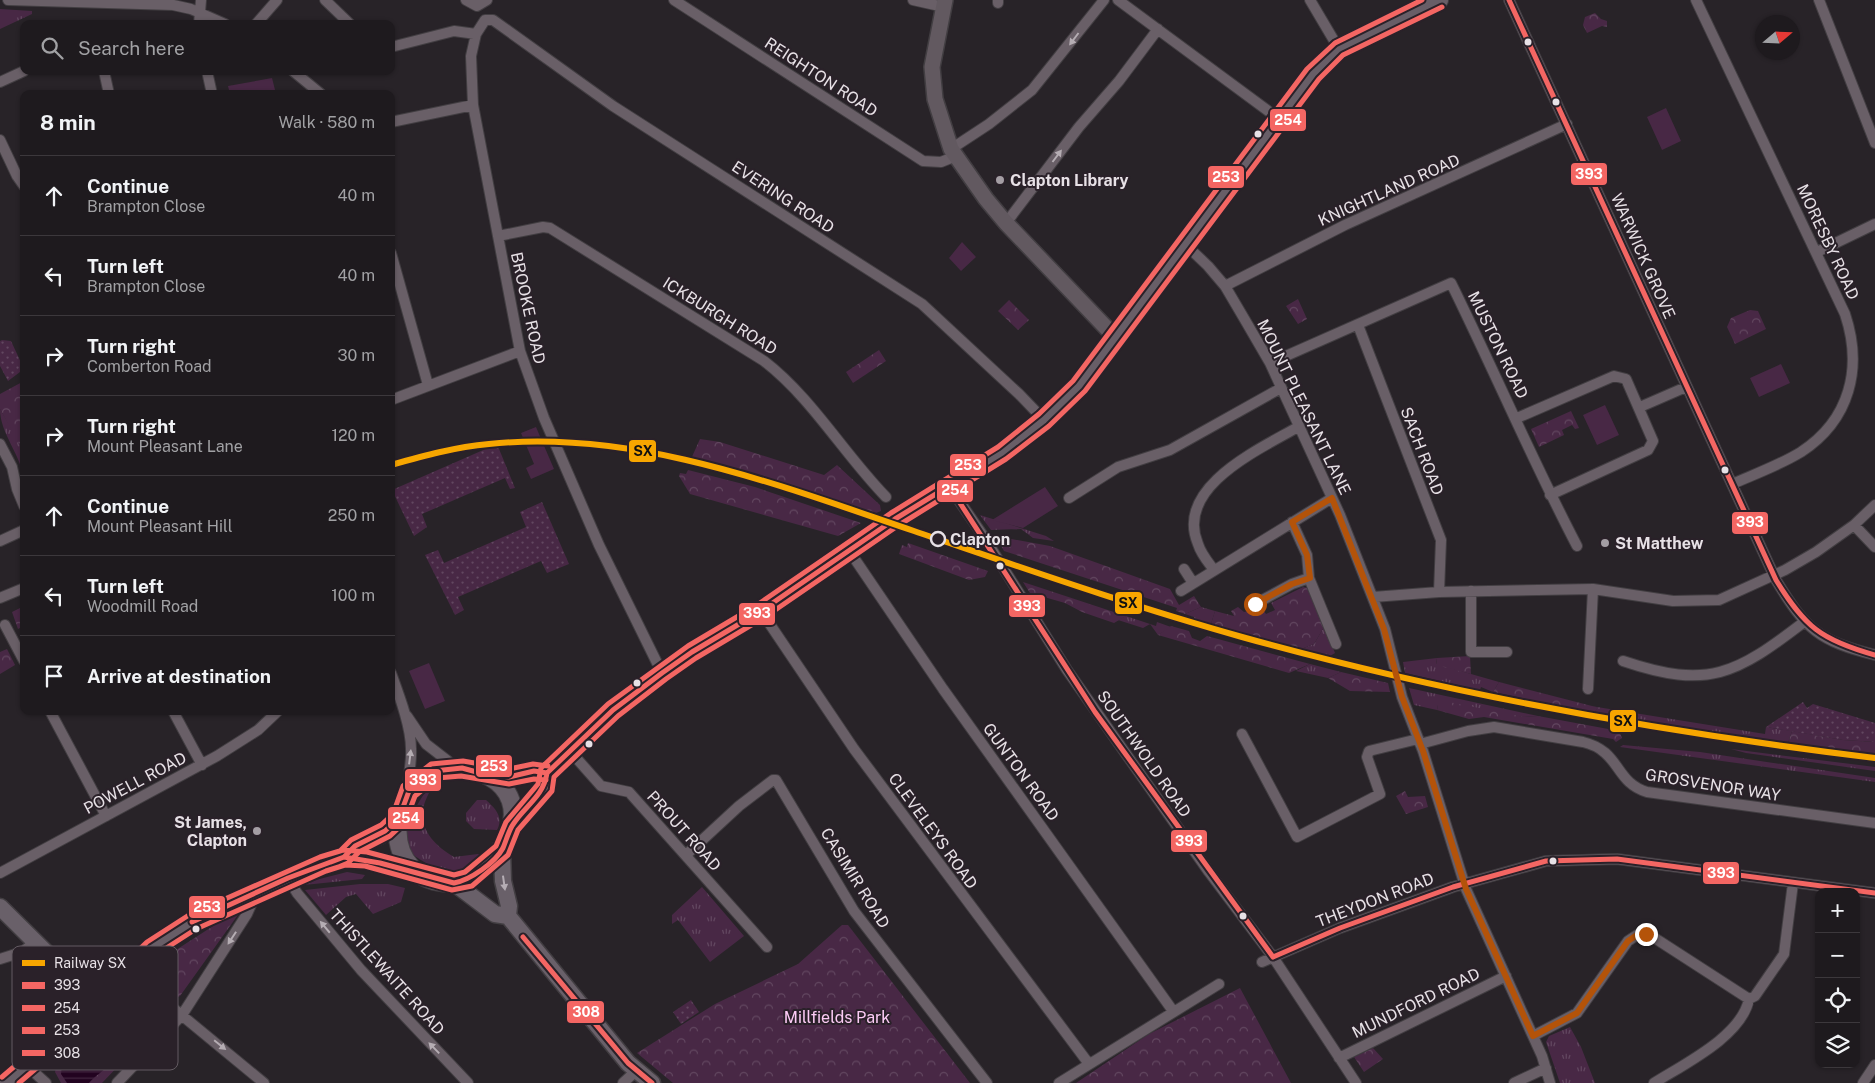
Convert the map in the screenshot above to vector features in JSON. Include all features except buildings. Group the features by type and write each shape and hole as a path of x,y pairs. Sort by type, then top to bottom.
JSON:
{"highway":[{"path":"512,826 546,787 547,773 613,710 662,672 761,611 894,519 1002,453 1044,420 1079,386 1313,74 1338,50 1439,0"},
{"path":"414,872 400,851 398,842 399,818 409,791 434,771 457,768 469,769 484,774 509,778 534,772 547,773"},
{"path":"344,857 366,859 396,869 414,872 435,880 454,883 474,876 502,850 512,826 514,810 510,797 496,782 484,774"},
{"path":"155,946 192,922 288,878 344,857 355,846 380,835 399,818"},
{"path":"8,1083 23,1070"}],"main road":[{"path":"945,3 932,67 935,99 953,152 986,199 1006,223 1115,337"},
{"path":"502,850 503,881 509,906 508,916"},
{"path":"454,883 495,914 508,916 636,1071 652,1083"},
{"path":"0,907 37,946"}],"street":[{"path":"8,0 155,4 187,8 216,20"},
{"path":"199,20 201,0"},
{"path":"260,20 277,0"},
{"path":"325,0 346,20"},
{"path":"466,0 483,3"},
{"name":"REIGHTON ROAD","path":"674,0 923,161 941,162 953,152"},
{"path":"913,0 945,3"},
{"path":"953,152 1032,90 1104,0"},
{"path":"1118,0 1279,119"},
{"path":"1310,0 1338,50"},
{"name":"WARWICK GROVE","path":"1509,0 1774,575 1789,602 1804,622"},
{"name":"MORESBY ROAD","path":"1696,0 1846,314 1852,335 1854,372 1840,410 1828,428 1814,442 1800,452 1732,484"},
{"path":"1819,0 1875,143"},
{"name":"BROOKE ROAD","path":"488,19 482,21 476,34 471,56 473,105 520,351 544,418 595,536 662,672"},
{"name":"EVERING ROAD","path":"488,19 539,52 613,106 922,304 1019,394 1044,420"},
{"path":"1006,223 1079,127 1119,82 1158,29"},
{"path":"395,47 454,31 476,34"},
{"path":"0,82 20,73"},
{"path":"105,75 108,90"},
{"path":"208,75 211,90"},
{"path":"299,75 315,90"},
{"path":"395,121 473,105"},
{"name":"KNIGHTLAND ROAD","path":"1225,286 1345,225 1567,124"},
{"path":"0,140 20,178"},
{"path":"1817,252 1875,224"},
{"name":"ICKBURGH ROAD","path":"498,236 543,227 550,228 764,361 790,383 866,476 886,497"},
{"name":"MOUNT PLEASANT LANE","path":"1186,245 1225,286 1270,363 1332,498 1373,597 1384,629 1399,686 1464,883 1533,1036 1550,1083"},
{"path":"395,267 428,385"},
{"name":"MUSTON ROAD","path":"1270,363 1451,283 1516,418 1550,495 1578,546"},
{"name":"SACH ROAD","path":"1358,325 1441,540 1439,592"},
{"path":"395,398 520,351"},
{"path":"1516,418 1614,376 1626,379 1640,407 1654,441 1648,450 1550,495"},
{"path":"1640,407 1686,387"},
{"path":"1069,498 1118,467 1170,450 1281,388"},
{"path":"1214,570 1197,543 1194,532 1194,519 1201,497 1230,469 1298,426"},
{"path":"0,444 12,467 16,489 20,498"},
{"name":"SOUTHWOLD ROAD","path":"949,486 1101,719 1273,957 1356,1083"},
{"path":"1181,591 1332,498"},
{"path":"1373,597 1439,592 1593,589 1672,601 1708,601 1731,596 1816,552 1854,526 1875,505"},
{"path":"1292,522 1307,555 1310,578 1336,644"},
{"path":"1854,526 1875,547"},
{"path":"0,541 20,532"},
{"name":"GUNTON ROAD","path":"848,549 938,680 1173,1011"},
{"path":"1184,569 1193,583"},
{"path":"1255,604 1292,584 1310,578"},
{"path":"1588,689 1593,589"},
{"path":"0,598 20,590"},
{"path":"1471,591 1471,652 1507,652"},
{"name":"CLEVELEYS ROAD","path":"761,611 854,749 1088,1064"},
{"path":"1624,661 1674,674 1716,674 1752,658 1804,622 1842,646 1875,655"},
{"path":"5,626 20,654"},
{"path":"395,685 405,714 411,747 408,776 409,791"},
{"path":"405,714 426,744 457,768"},
{"path":"52,715 106,816"},
{"path":"175,715 202,765"},
{"name":"POWELL ROAD","path":"0,872 202,765 254,733 274,715"},
{"name":"GROSVENOR WAY","path":"1242,734 1297,837 1380,794 1367,757 1369,750 1419,742 1468,730 1494,727 1596,745 1606,752 1628,782 1636,789 1646,792 1875,824"},
{"name":"PROUT ROAD","path":"570,751 601,786 629,792 767,947"},
{"name":"CASIMIR ROAD","path":"686,855 739,806 772,780 776,780 854,911 987,1083"},
{"name":"THEYDON ROAD","path":"1273,957 1340,928 1464,883 1546,861 1603,858 1875,893"},
{"name":"THISTLEWAITE ROAD","path":"288,878 297,893 361,970 468,1083"},
{"path":"1654,1083 1725,1036 1743,1016 1749,999 1755,996 1784,954 1793,882"},
{"path":"178,1019 247,914 251,905 250,895"},
{"path":"1533,1036 1577,1013 1628,941 1637,935 1646,934 1655,937 1749,999"},
{"path":"30,946 34,943"},
{"path":"0,959 12,955"},
{"path":"1262,962 1273,957"},
{"name":"MUNDFORD ROAD","path":"1339,1058 1506,976"},
{"path":"1059,1083 1218,984"},
{"path":"178,1012 264,1083"},
{"path":"1863,1083 1875,1065"},
{"path":"1514,1083 1546,1068"},
{"path":"31,1070 46,1083"},
{"path":"117,1083 129,1070"},
{"path":"623,1083 636,1071"}],"green space":[{"path":"0,9 32,11 32,14 0,29"},
{"path":"1595,13 1601,19 1607,21 1607,27 1602,26 1587,33 1583,25 1585,17"},
{"path":"272,78 275,90 229,90 228,86"},
{"path":"1666,108 1681,141 1662,150 1647,117"},
{"path":"962,242 976,257 961,271 949,258"},
{"path":"1298,299 1307,319 1298,324 1286,306"},
{"path":"1009,300 1029,320 1018,330 998,311"},
{"path":"1750,310 1758,311 1766,329 1735,344 1727,327 1731,318"},
{"path":"0,341 11,341 20,360 20,372 8,381 0,366"},
{"path":"879,350 886,361 853,383 846,372"},
{"path":"1781,364 1790,383 1759,397 1750,378"},
{"path":"20,383 20,446 0,409 0,394"},
{"path":"1605,405 1619,435 1597,445 1583,415"},
{"path":"0,409 20,443 20,464 3,427"},
{"path":"1571,411 1579,428 1575,429 1572,425 1562,430 1564,435 1539,447 1531,429"},
{"path":"536,427 554,469 531,479 526,468 534,464 521,433"},
{"path":"700,439 720,442 824,475 837,465 880,505 881,511 876,513 764,478 691,459"},
{"path":"497,444 515,488 510,489 505,478 422,514 427,527 414,536 395,496 395,489"},
{"path":"688,470 755,487 861,523 838,536 690,494 679,476 680,473 686,474"},
{"path":"1045,487 1058,506 1023,528 992,520"},
{"path":"542,502 569,564 547,573 541,561 458,597 464,610 455,615 425,555 438,550 444,563 526,527 520,512"},
{"path":"980,515 1046,536 1054,541 1033,538 1021,529 991,530"},
{"path":"995,536 1050,546 1170,589 1179,605 1194,596 1201,607 1185,614 1176,611 1177,608 1004,551"},
{"path":"908,543 988,571 985,577 969,580 899,554 902,545 907,547"},
{"path":"1023,582 1126,616 1114,623 1082,612 1065,603 1030,593"},
{"path":"1303,587 1308,588 1324,627 1314,644 1301,649 1211,624 1215,611 1234,616 1231,611 1238,607 1244,612 1262,608 1266,614 1275,610 1271,603"},
{"path":"1201,607 1215,611 1211,624 1185,614"},
{"path":"20,608 20,628 18,629 12,612"},
{"path":"1126,616 1150,624 1143,628 1118,620"},
{"path":"1157,622 1171,627 1158,635 1150,624 1156,626"},
{"path":"1171,626 1189,631 1192,638 1200,641 1207,636 1310,664 1289,673 1158,635"},
{"path":"1324,627 1335,653 1330,656 1301,649 1314,644"},
{"path":"7,649 15,665 0,674 0,652"},
{"path":"1470,656 1471,674 1436,665 1437,658"},
{"path":"1437,658 1436,664 1499,682 1493,692 1481,687 1480,690 1405,673 1403,662"},
{"path":"429,663 445,701 425,709 409,671"},
{"path":"1310,664 1341,672 1328,678 1296,671"},
{"path":"1341,672 1388,683 1390,692 1350,691 1328,678"},
{"path":"1499,682 1597,707 1595,713 1493,692"},
{"path":"1409,688 1538,716 1524,717 1438,705 1437,710 1414,705"},
{"path":"1444,701 1524,717 1538,716 1619,731 1622,738 1616,742 1613,739 1484,717 1469,719 1437,710 1438,705"},
{"path":"1803,702 1807,708 1813,704 1875,723 1875,742 1843,740 1766,727"},
{"path":"1597,707 1765,734 1766,727 1792,731 1788,743 1595,713"},
{"path":"1792,731 1843,740 1875,742 1875,754 1788,743"},
{"path":"1623,745 1700,752 1875,778 1875,782 1620,747"},
{"path":"1731,749 1875,767 1875,771 1746,753"},
{"path":"431,782 434,785 427,796 424,807 424,826 435,843 454,857 478,854 482,856 476,864 468,869 448,871 428,864 411,853 405,834 413,812"},
{"path":"1405,791 1408,797 1425,796 1428,807 1406,814 1396,796"},
{"path":"477,800 486,800 497,813 500,821 497,830 474,829 466,821 466,813"},
{"path":"347,872 365,875 362,879 304,885 304,883"},
{"path":"360,884 388,884 405,888 401,902 373,914 356,894 346,897 326,915 305,890"},
{"path":"702,887 744,936 710,962 678,920 672,924 672,915"},
{"path":"238,910 240,912 178,997 178,949"},
{"name":"Millfields Park","path":"842,925 848,925 970,1083 673,1083 637,1053 715,1004 798,964"},
{"path":"1240,988 1291,1083 1076,1083 1149,1034"},
{"path":"691,1000 699,1012 681,1024 673,1012"},
{"path":"1570,1027 1581,1047 1595,1083 1560,1083 1546,1042 1549,1036"},
{"path":"1373,1048 1383,1059 1364,1072 1354,1057"},
{"path":"56,1070 114,1070 102,1083 61,1083"}],"shaded area":[{"path":"61,1070 104,1070 89,1083 67,1083 61,1074"}],"rail line":[{"name":"SX","path":"395,464 427,455 489,444 544,442 598,445 652,453 758,479 1118,600 1320,658 1399,677 1556,710 1715,736 1875,758"}],"transit line":[{"name":"253","path":"143,946 189,915 320,857 343,850 367,852 454,875 465,872 496,846 506,822 538,784 541,768 608,704 688,646 757,605 891,513 998,447 1039,414 1073,381 1307,69 1335,43 1422,0"},
{"name":"393","path":"1509,0 1776,580 1796,609 1816,630 1841,644 1875,655"},
{"name":"254","path":"169,946 196,929 326,871 345,865 365,866 452,890 472,886 508,855 518,830 552,791 554,777 618,716 696,658 765,617 899,525 1006,459 1049,426 1085,391 1319,79 1343,55 1442,7"},
{"name":"393","path":"949,486 1095,712 1273,957"},
{"name":"393","path":"192,922 288,878 344,857 380,863 454,883 474,875 499,854 512,826 542,789 547,773 613,710 692,652 761,611 895,519 949,486"},
{"name":"253","path":"330,854 340,851 351,840 381,825 393,814 403,786 431,764 463,761 509,769 533,764 548,766"},
{"name":"393","path":"331,862 344,857 355,846 385,831 399,818 409,791 434,771 462,768 484,774 509,777 534,771 547,773"},
{"name":"254","path":"336,868 348,863 359,852 390,836 405,822 415,796 437,778 461,776 509,784 534,779 546,780"},
{"name":"393","path":"1273,957 1340,928 1453,887 1546,861 1617,859 1875,893"},
{"name":"308","path":"523,937 628,1063 652,1083"},
{"name":"253","path":"2,1077 12,1068"},
{"name":"254","path":"19,1083 34,1070"}],"place":[{"name":"Clapton Library","path":"1000,180"},
{"name":"Clapton","path":"938,539"},
{"name":"St Matthew","path":"1605,543"},
{"name":"St James, Clapton","path":"257,831"}],"route":[{"path":"1255,604 1292,584 1310,578 1307,555 1292,522 1332,498 1373,597 1384,629 1402,697 1423,751 1466,889 1533,1036 1577,1013 1628,941 1637,935 1646,934"}]}
